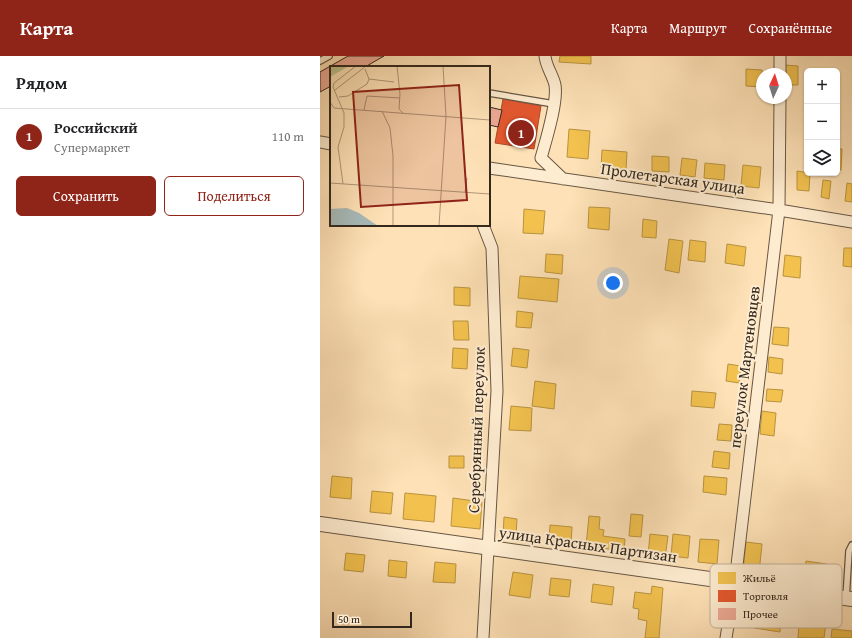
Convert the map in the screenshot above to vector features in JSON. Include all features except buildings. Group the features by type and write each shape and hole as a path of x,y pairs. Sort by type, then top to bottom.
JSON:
{"street":[{"path":"545,56 546,64 555,85 554,104 542,158 563,179"},
{"path":"780,56 780,68"},
{"name":"переулок Мартеновцев","path":"737,564 779,210 780,104"},
{"path":"320,142 330,144"},
{"name":"Пролетарская улица","path":"490,168 852,222"},
{"name":"Серебрянный переулок","path":"483,226 492,248 497,391 483,638"},
{"name":"улица Красных Партизан","path":"320,524 710,578"},
{"name":"переулок Мартеновцев","path":"726,638 728,628"}],"lane":[{"path":"320,61 329,56"},
{"path":"490,93 554,104"},
{"path":"849,599 849,550 852,545"}],"place":[{"name":"Российский","path":"521,133"}]}
